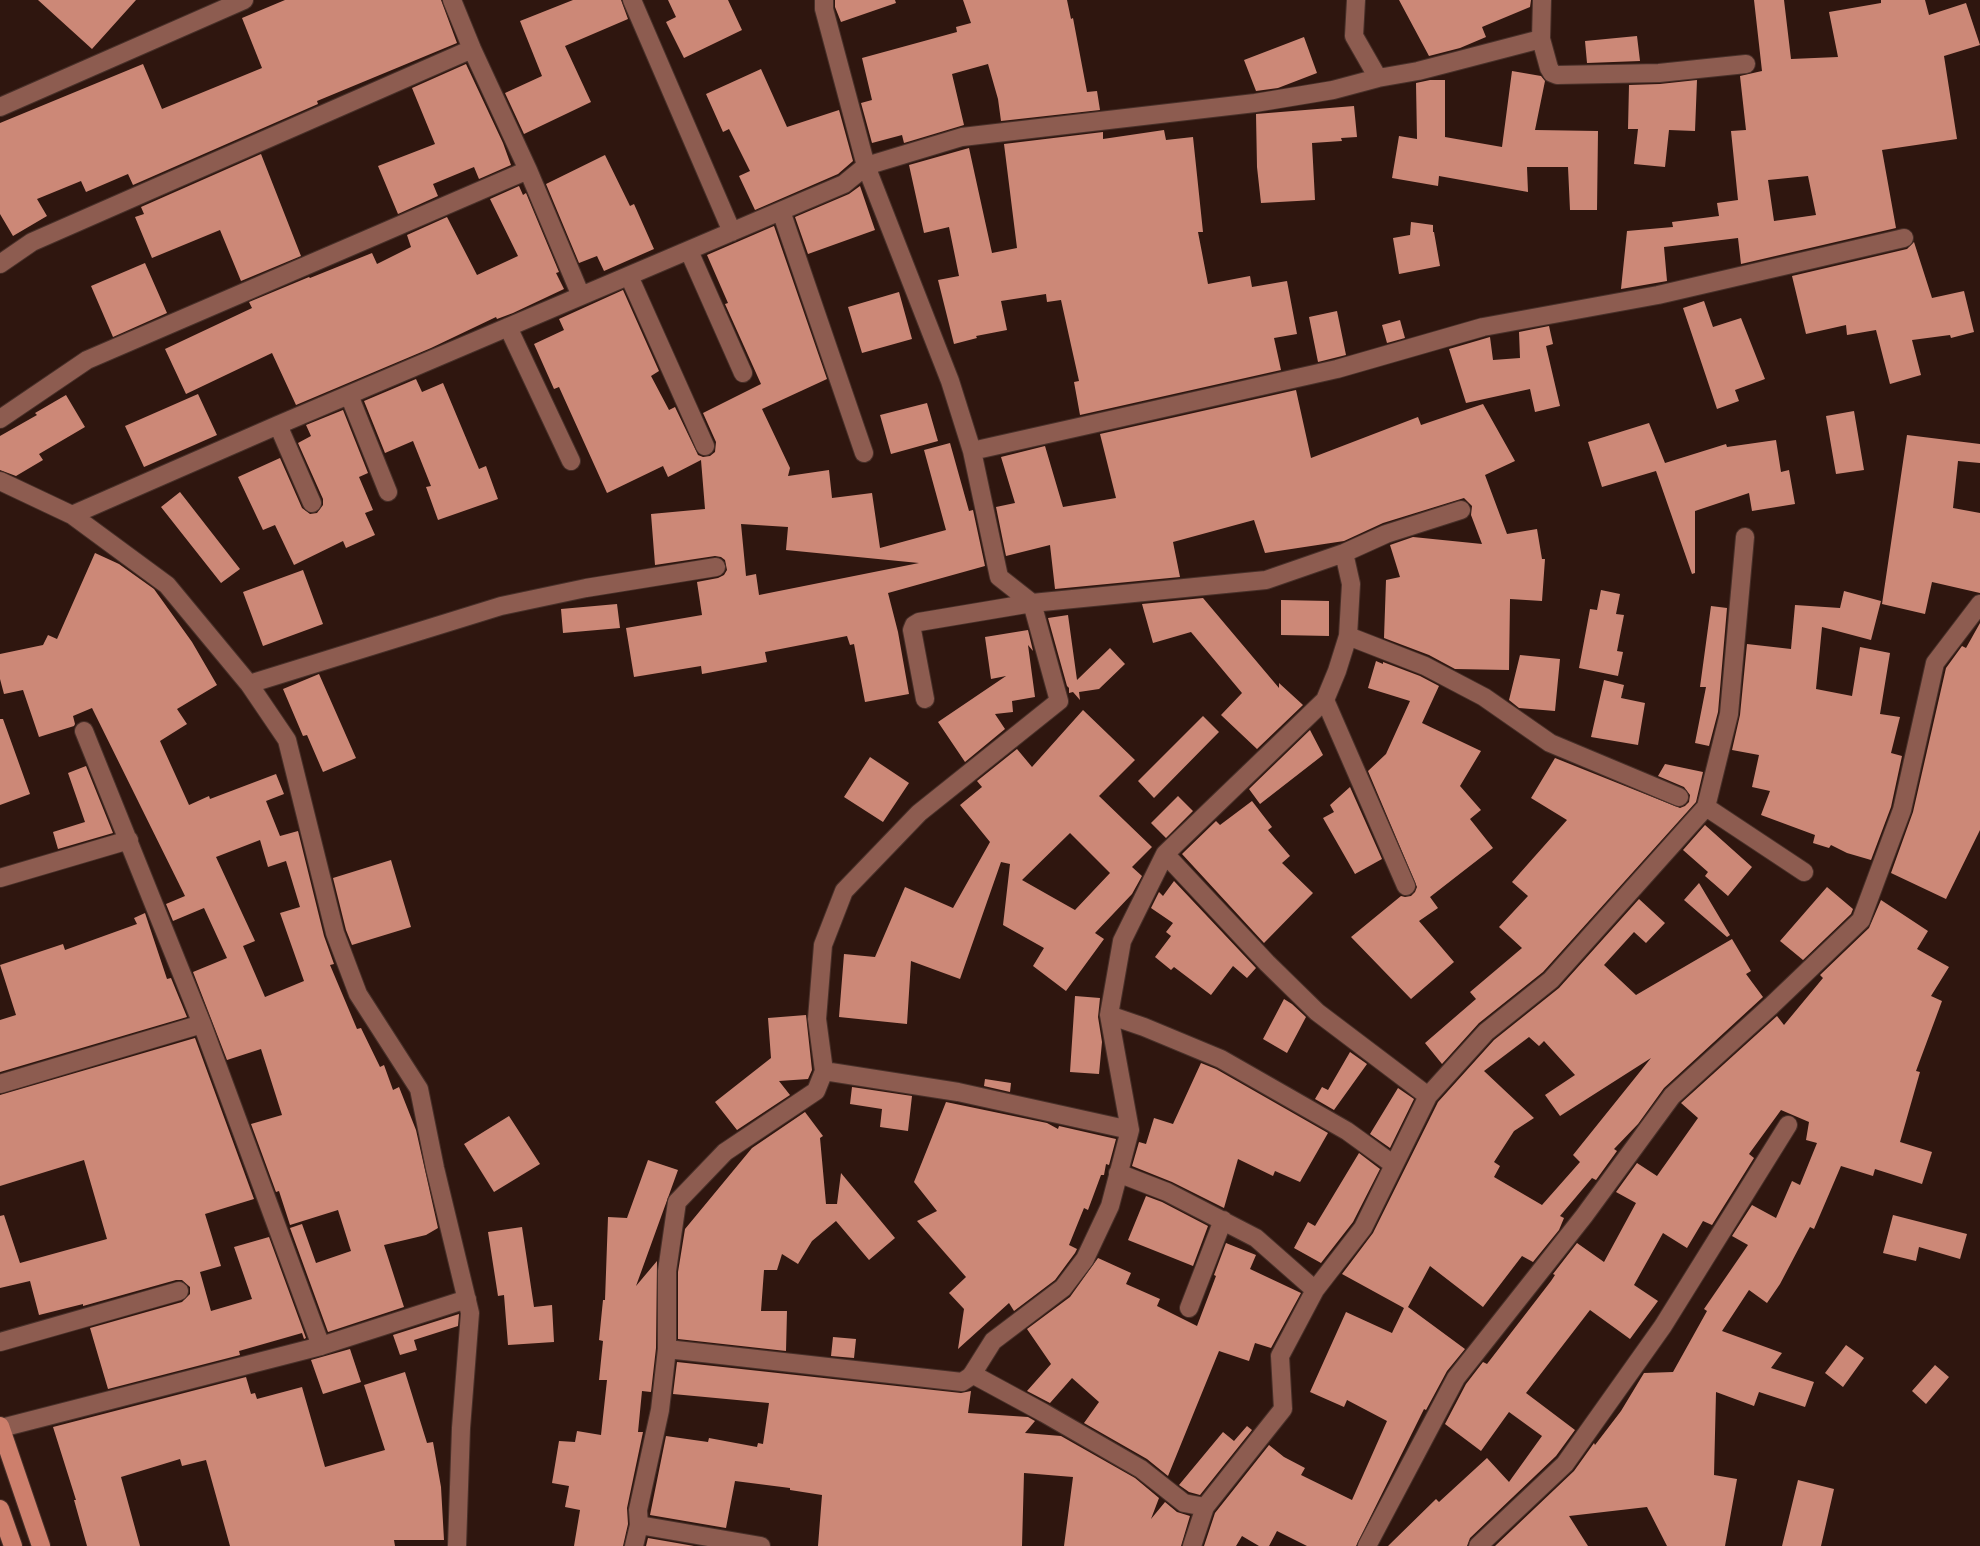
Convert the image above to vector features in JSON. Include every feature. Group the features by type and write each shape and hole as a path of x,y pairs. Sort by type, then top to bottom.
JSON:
{"main road":[{"path":"0,1427 41,1546"},
{"path":"0,1509 13,1546"}],"street":[{"path":"0,107 244,0"},
{"path":"452,0 581,296"},
{"path":"632,0 732,232"},
{"path":"634,1546 639,1525 638,1510 660,1409 667,1349 667,1271 677,1202 725,1152 816,1091 824,1071 817,1019 823,945 844,891 919,813 1059,701 1032,603 999,577 972,451 950,381 866,166 824,9 824,0"},
{"path":"1356,0 1354,36 1378,78"},
{"path":"1542,0 1541,39 1549,68 1552,73 1558,75 1659,73 1746,64"},
{"path":"72,515 844,184 866,166 962,137 1255,103 1333,90 1541,39"},
{"path":"0,264 32,243 472,49"},
{"path":"0,419 87,360 528,170"},
{"path":"781,211 864,453"},
{"path":"972,451 1337,369 1483,327 1658,295 1904,238"},
{"path":"689,251 743,373"},
{"path":"629,276 705,446"},
{"path":"508,327 571,461"},
{"path":"349,395 388,492"},
{"path":"278,425 312,503"},
{"path":"0,481 72,515 167,585 249,684 287,740 335,933 358,994 419,1089 470,1313 461,1427 457,1546"},
{"path":"925,699 912,630 919,622 1032,603 1266,580 1344,553 1386,534 1461,510"},
{"path":"1192,1546 1205,1507 1283,1409 1280,1356 1315,1290 1363,1228 1428,1096 1486,1032 1551,980 1706,807 1729,714 1745,537"},
{"path":"667,1349 962,1382 971,1376 993,1340 1063,1288 1085,1259 1110,1206 1130,1130 1109,1015 1122,941 1165,854 1325,700 1348,636 1351,584 1344,553"},
{"path":"249,684 501,606 586,588 716,567"},
{"path":"1367,1546 1456,1378 1584,1216 1672,1096 1861,920 1902,810 1935,663 1980,604"},
{"path":"1348,636 1425,666 1484,698 1550,743 1679,797"},
{"path":"1325,700 1406,886"},
{"path":"84,731 202,1024 321,1346"},
{"path":"1706,807 1804,872"},
{"path":"0,878 129,841"},
{"path":"1165,854 1317,1012 1428,1096"},
{"path":"1109,1015 1221,1059 1347,1131 1394,1165"},
{"path":"0,1084 202,1024"},
{"path":"824,1071 958,1092 1130,1130"},
{"path":"1478,1546 1564,1464 1663,1326 1788,1125"},
{"path":"1118,1172 1167,1192 1256,1238 1315,1290"},
{"path":"1189,1308 1223,1220"},
{"path":"0,1342 179,1290"},
{"path":"0,1427 321,1346 467,1299"},
{"path":"972,1374 1141,1469 1184,1503 1205,1507"},
{"path":"639,1525 761,1546"}],"building":[{"path":"38,0 136,0 92,49"},
{"path":"285,0 441,0 457,43 317,101 318,104 133,185 128,174 86,192 81,181 37,199 47,216 13,236 0,214 0,123 143,64 162,109 262,68 242,18"},
{"path":"573,0 621,0 628,19 565,46 591,102 524,134 505,93 542,76 520,21"},
{"path":"668,0 728,0 742,30 684,58 666,22 676,17"},
{"path":"835,0 895,0 896,3 841,22"},
{"path":"963,0 1067,0 1087,92 1097,91 1100,110 1001,121 988,64 952,74 964,125 904,143 902,135 872,143 861,103 872,100 862,58 957,32 956,27 971,23"},
{"path":"1399,0 1531,0 1530,7 1482,27 1486,37 1460,48 1429,56"},
{"path":"1754,0 1784,0 1791,59 1838,57 1829,12 1881,3 1881,0 1925,0 1929,15 1966,3 1980,45 1944,56 1957,139 1882,150 1896,228 1741,264 1738,238 1664,247 1667,281 1621,289 1627,231 1673,227 1672,222 1719,216 1717,203 1738,200 1731,131 1746,130 1740,76 1762,71","holes":["1808,176 1816,215 1774,221 1768,180"]},
{"path":"1637,36 1640,61 1587,63 1585,41"},
{"path":"1304,37 1317,73 1278,88 1256,91 1244,60"},
{"path":"466,64 511,165 479,179 474,167 433,184 438,196 398,214 378,166 435,144 412,88"},
{"path":"761,69 787,127 839,110 853,161 838,174 755,210 739,176 750,171 729,129 723,132 706,94"},
{"path":"1512,71 1541,76 1545,81 1535,130 1598,131 1597,210 1570,210 1568,167 1527,167 1528,192 1439,176 1438,186 1392,178 1399,136 1417,139 1416,83 1445,80 1445,137 1502,147"},
{"path":"1697,80 1695,131 1669,130 1665,167 1634,164 1638,129 1628,129 1629,85"},
{"path":"1354,106 1357,137 1312,143 1315,200 1261,203 1256,114"},
{"path":"1164,130 1166,140 1193,137 1203,232 1198,232 1208,284 1250,276 1252,287 1287,281 1297,334 1274,338 1281,370 1080,415 1074,382 1079,381 1061,300 1047,302 1046,294 1001,301 1007,330 976,336 977,338 954,344 938,280 959,276 949,227 924,233 909,165 969,148 992,253 1017,248 1004,144 1103,132 1103,139"},
{"path":"261,154 301,256 241,281 220,230 152,258 135,217 144,214 141,207"},
{"path":"605,155 630,206 634,204 654,249 604,271 597,256 579,263 546,184"},
{"path":"519,186 523,195 526,193 564,289 296,405 272,353 186,394 165,349 252,308 249,302 309,277 372,253 377,264 411,247 407,235 447,217 477,275 518,256 490,199"},
{"path":"860,186 875,230 808,254 795,217 849,194"},
{"path":"1411,222 1433,225 1440,266 1399,274 1393,238 1410,235"},
{"path":"774,226 827,379 762,409 790,468 788,476 829,470 832,498 872,493 880,548 946,530 924,450 950,443 969,511 973,510 985,566 888,593 909,694 865,702 854,644 850,645 847,636 765,652 767,662 702,674 701,666 634,677 626,628 702,615 697,582 718,578 727,570 725,560 715,556 655,565 651,514 705,509 701,460 668,477 663,466 607,493 559,387 554,389 534,344 564,330 559,319 623,290 659,371 651,376 669,410 675,407 698,455 710,456 715,452 716,442 703,413 761,384 725,304 728,303 707,255","holes":["741,524 788,527 786,550 919,563 759,595 756,574 746,576"]},
{"path":"1914,242 1932,298 1964,291 1974,332 1951,338 1950,335 1912,340 1921,375 1890,384 1876,330 1847,335 1846,325 1806,334 1792,276 1907,249"},
{"path":"145,263 167,313 113,337 91,286"},
{"path":"899,292 912,339 862,353 848,307"},
{"path":"1704,301 1713,327 1741,318 1765,379 1735,390 1739,401 1717,409 1683,308"},
{"path":"1337,311 1346,355 1318,362 1309,317"},
{"path":"1400,320 1405,338 1387,343 1382,325"},
{"path":"1549,326 1553,344 1546,346 1560,406 1535,412 1530,389 1466,403 1449,349 1490,337 1493,360 1520,358 1519,332"},
{"path":"416,379 422,392 443,383 479,469 486,466 498,499 438,520 426,487 431,486 413,441 385,453 364,401"},
{"path":"1296,390 1311,458 1418,417 1421,425 1483,404 1515,461 1485,475 1507,534 1537,529 1542,559 1545,559 1542,601 1510,599 1509,670 1455,669 1429,655 1384,638 1386,580 1400,577 1390,545 1413,537 1482,544 1471,515 1472,506 1464,498 1383,523 1344,541 1265,553 1254,520 1173,542 1180,577 1055,589 1050,545 1006,556 996,507 1015,503 1001,457 1045,446 1063,507 1116,498 1100,434"},
{"path":"198,394 217,435 144,467 125,426"},
{"path":"66,395 85,427 39,454 43,460 16,476 0,470 0,436"},
{"path":"927,403 938,441 891,454 880,415"},
{"path":"343,410 368,473 359,477 373,510 365,513 375,535 346,548 343,541 294,565 275,525 263,530 238,477 280,458 302,508 310,514 317,513 323,505 323,499 298,443 311,436 306,425"},
{"path":"1854,411 1864,470 1836,474 1826,416"},
{"path":"1649,423 1665,463 1726,444 1727,447 1776,440 1781,472 1789,470 1795,504 1752,511 1749,493 1695,511 1695,573 1692,574 1656,471 1602,487 1588,442"},
{"path":"1907,435 1980,444 1980,463 1958,461 1953,508 1980,513 1980,593 1932,582 1925,614 1882,604"},
{"path":"180,492 240,569 221,583 161,507"},
{"path":"95,553 119,564 154,589 192,642 217,685 177,709 187,724 160,741 189,805 276,774 284,794 266,801 280,836 298,831 324,936 334,964 330,965 357,1029 361,1028 380,1067 384,1065 393,1090 399,1087 416,1130 438,1228 426,1235 384,1245 404,1307 328,1332 290,1228 302,1224 316,1263 351,1251 338,1210 290,1225 251,1124 282,1115 261,1049 227,1060 193,972 227,958 204,908 173,921 166,904 185,896 92,708 73,716 74,726 39,737 23,690 4,694 0,679 0,654 43,645 48,635 57,639","holes":["260,840 268,867 286,861 300,907 280,913 304,981 265,997 243,946 255,941 216,857"]},
{"path":"303,570 323,624 263,646 243,592"},
{"path":"1601,590 1620,594 1616,614 1624,615 1617,651 1623,652 1618,676 1579,668 1590,609 1597,610"},
{"path":"1844,591 1881,601 1871,640 1822,627 1816,689 1852,696 1860,647 1890,653 1880,714 1900,717 1891,753 1902,756 1891,807 1871,860 1831,845 1829,848 1813,843 1815,835 1761,815 1770,791 1752,787 1759,755 1732,750 1740,715 1747,644 1791,649 1795,605 1840,608"},
{"path":"1203,598 1279,688 1279,683 1303,705 1257,749 1221,715 1242,693 1191,632 1153,643 1142,604"},
{"path":"1281,600 1329,601 1329,636 1281,635"},
{"path":"617,604 620,628 563,633 561,609"},
{"path":"1711,606 1727,608 1718,712 1709,746 1695,743 1706,687 1700,687"},
{"path":"1068,615 1077,680 1110,648 1125,664 1099,689 1079,692 1080,700 1073,692 1069,693 1048,618"},
{"path":"1980,623 1980,830 1946,899 1891,873 1913,812 1946,668 1962,646 1966,648"},
{"path":"1028,630 1033,651 1028,645 1035,697 1012,701 1013,712 995,714 1005,729 965,762 938,722 1006,676 991,679 985,637"},
{"path":"1520,655 1560,659 1555,711 1519,708 1509,700"},
{"path":"1376,661 1420,676 1439,686 1422,723 1481,751 1460,786 1481,810 1470,819 1493,848 1430,897 1438,908 1419,921 1454,962 1411,999 1351,937 1401,896 1411,896 1417,887 1368,771 1386,754 1410,701 1368,688"},
{"path":"319,674 356,758 323,772 307,735 303,736 283,689"},
{"path":"1604,680 1624,685 1621,698 1645,703 1638,745 1591,737"},
{"path":"1083,710 1135,760 1099,796 1152,847 1132,867 1142,876 1132,894 1095,933 1104,939 1066,991 1033,966 1044,948 1003,925 1010,864 1001,862 960,979 911,961 907,1024 839,1017 844,954 875,957 905,887 953,908 990,842 960,805 982,787 977,781 1017,749 1032,767","holes":["1070,833 1110,873 1075,910 1022,880"]},
{"path":"1203,716 1219,732 1154,798 1138,781"},
{"path":"0,719 3,719 30,794 0,805"},
{"path":"1310,730 1323,755 1260,804 1249,789"},
{"path":"870,757 909,783 883,822 844,797"},
{"path":"1555,758 1680,808 1689,802 1690,795 1684,787 1658,776 1665,764 1703,772 1696,802 1543,972 1479,1023 1442,1064 1425,1043 1476,999 1470,992 1522,948 1499,927 1528,896 1512,882 1567,820 1531,798"},
{"path":"86,766 113,833 58,849 53,832 85,822 68,773"},
{"path":"1350,787 1382,859 1355,874 1323,818 1334,812 1330,805"},
{"path":"1178,796 1193,811 1166,838 1151,823"},
{"path":"1252,801 1272,827 1268,830 1290,856 1282,863 1313,893 1264,943 1182,854 1216,821 1220,825"},
{"path":"1705,825 1752,867 1728,896 1705,876 1708,872 1683,850"},
{"path":"391,860 411,927 352,945 333,878"},
{"path":"1174,881 1256,968 1247,978 1233,966 1211,995 1174,967 1171,970 1155,957 1171,936 1166,932 1173,923 1151,908 1159,892 1163,896"},
{"path":"1699,883 1730,935 1727,937 1684,900"},
{"path":"1827,887 1853,909 1803,960 1780,941"},
{"path":"1639,899 1665,923 1646,943 1634,932 1604,965 1636,995 1732,939 1751,971 1746,974 1763,997 1664,1088 1638,1124 1614,1149 1617,1151 1596,1180 1592,1178 1560,1216 1564,1218 1559,1230 1533,1262 1522,1256 1483,1307 1430,1266 1408,1307 1465,1349 1447,1371 1426,1410 1424,1409 1356,1546 1307,1546 1277,1531 1269,1546 1259,1546 1242,1536 1236,1546 1204,1546 1215,1513 1269,1445 1305,1468 1301,1475 1352,1500 1387,1421 1347,1400 1344,1407 1310,1392 1346,1312 1392,1333 1404,1308 1342,1274 1373,1233 1438,1102 1494,1040 1559,988","holes":["1529,1037 1539,1046 1544,1041 1575,1075 1545,1095 1560,1116 1651,1058 1573,1155 1580,1162 1542,1205 1494,1177 1500,1166 1494,1162 1514,1131 1534,1118 1484,1071"]},
{"path":"1881,900 1928,931 1917,949 1949,967 1931,996 1942,1001 1916,1071 1920,1072 1900,1142 1932,1152 1922,1184 1875,1169 1873,1176 1841,1166 1814,1229 1810,1227 1767,1303 1749,1290 1722,1331 1782,1353 1771,1368 1814,1382 1805,1407 1759,1392 1754,1406 1716,1392 1714,1475 1737,1479 1725,1546 1667,1546 1647,1507 1569,1516 1588,1546 1495,1546 1574,1471 1621,1411 1644,1373 1673,1372 1707,1311 1704,1309 1748,1245 1732,1236 1752,1205 1776,1218 1792,1181 1800,1185 1817,1143 1806,1140 1809,1122 1781,1110 1749,1154 1754,1158 1712,1225 1703,1221 1687,1248 1663,1233 1634,1285 1658,1301 1630,1339 1590,1310 1526,1393 1575,1430 1556,1456 1470,1538 1467,1546 1388,1546 1436,1499 1439,1502 1487,1458 1509,1482 1542,1436 1509,1412 1481,1451 1445,1424 1466,1384 1483,1362 1487,1364 1577,1243 1604,1262 1636,1203 1616,1192 1637,1163 1657,1176 1698,1118 1681,1103 1777,1016 1784,1025 1823,978 1820,975 1869,928"},
{"path":"145,913 167,979 171,978 187,1017 0,1072 0,1020 16,1015 0,965 63,944 65,950 137,924 134,918"},
{"path":"1075,996 1100,998 1098,1017 1102,1042 1099,1074 1070,1072"},
{"path":"1284,999 1306,1017 1287,1053 1263,1039"},
{"path":"806,1015 812,1070 808,1079 779,1081 790,1095 737,1130 715,1102 771,1058 768,1018"},
{"path":"195,1038 254,1199 205,1214 221,1266 200,1272 211,1311 252,1299 234,1247 269,1237 306,1338 304,1339 302,1333 239,1351 240,1355 108,1389 90,1328 182,1302 190,1294 190,1287 182,1280 176,1280 83,1306 39,1315 30,1281 0,1288 0,1216 4,1215 20,1263 107,1239 84,1160 0,1186 0,1095"},
{"path":"1350,1052 1367,1064 1334,1110 1315,1099 1322,1087 1328,1090"},
{"path":"1201,1063 1328,1133 1300,1182 1275,1171 1273,1176 1238,1159 1224,1208 1132,1166 1139,1142 1146,1144 1154,1118 1173,1124"},
{"path":"985,1079 1011,1083 1010,1092 984,1086"},
{"path":"852,1087 912,1096 908,1131 880,1127 882,1109 850,1104"},
{"path":"1398,1088 1414,1099 1390,1148 1370,1134"},
{"path":"946,1102 1047,1123 1058,1129 1059,1126 1116,1139 1109,1165 1106,1164 1104,1175 1101,1175 1088,1210 1084,1208 1069,1245 1077,1249 1055,1280 1014,1311 1009,1303 958,1349 964,1309 949,1293 966,1277 917,1221 937,1211 914,1182"},
{"path":"805,1112 823,1136 820,1138 826,1204 837,1204 841,1173 895,1238 869,1260 836,1221 812,1241 798,1264 782,1254 777,1270 764,1270 761,1311 787,1311 786,1351 678,1339 678,1272 685,1229 752,1148"},
{"path":"509,1116 540,1164 494,1192 464,1144"},
{"path":"1359,1153 1380,1169 1353,1222 1321,1263 1294,1248 1308,1222 1315,1226"},
{"path":"648,1160 678,1170 636,1286 657,1261 656,1348 651,1392 642,1391 638,1432 643,1432 627,1508 628,1524 623,1546 574,1546 580,1510 565,1507 569,1486 552,1483 559,1441 575,1442 577,1431 601,1435 607,1380 599,1380 603,1341 599,1340 605,1300 608,1217 627,1218"},
{"path":"1146,1196 1208,1226 1193,1266 1128,1240"},
{"path":"1893,1215 1967,1234 1960,1259 1919,1247 1916,1261 1883,1253"},
{"path":"522,1227 534,1307 552,1305 554,1342 508,1345 504,1295 498,1296 488,1232"},
{"path":"1226,1243 1256,1255 1250,1269 1301,1293 1271,1348 1255,1343 1249,1361 1219,1351 1168,1476 1147,1459 1084,1423 1099,1402 1072,1378 1050,1403 1027,1391 1051,1364 1027,1329 1070,1297 1098,1258 1131,1273 1126,1284 1160,1299 1157,1306 1197,1326"},
{"path":"459,1314 458,1326 414,1340 417,1350 400,1355 393,1335"},
{"path":"833,1337 856,1339 854,1358 831,1356"},
{"path":"1846,1345 1864,1358 1843,1387 1825,1373"},
{"path":"350,1349 361,1382 323,1394 311,1360"},
{"path":"677,1362 961,1393 971,1391 968,1413 1028,1417 1035,1421 1025,1433 1061,1436 1135,1478 1159,1498 1151,1519 1165,1502 1177,1512 1190,1516 1181,1546 1064,1546 1073,1477 1024,1473 1022,1546 818,1546 822,1495 735,1481 726,1528 650,1515 666,1436 708,1442 709,1438 757,1447 758,1443 763,1444 769,1403 673,1394"},
{"path":"1935,1365 1949,1377 1926,1404 1912,1391"},
{"path":"405,1372 427,1443 433,1442 441,1487 444,1540 394,1540 395,1546 230,1546 206,1460 182,1466 180,1459 121,1477 140,1546 87,1546 53,1427 246,1377 251,1394 255,1393 257,1399 302,1387 325,1467 385,1450 364,1385"},
{"path":"1247,1426 1252,1430 1200,1495 1179,1485 1223,1432 1234,1441"},
{"path":"1798,1480 1834,1489 1821,1546 1782,1546"},
{"path":"648,1538 694,1546 646,1546"}]}
